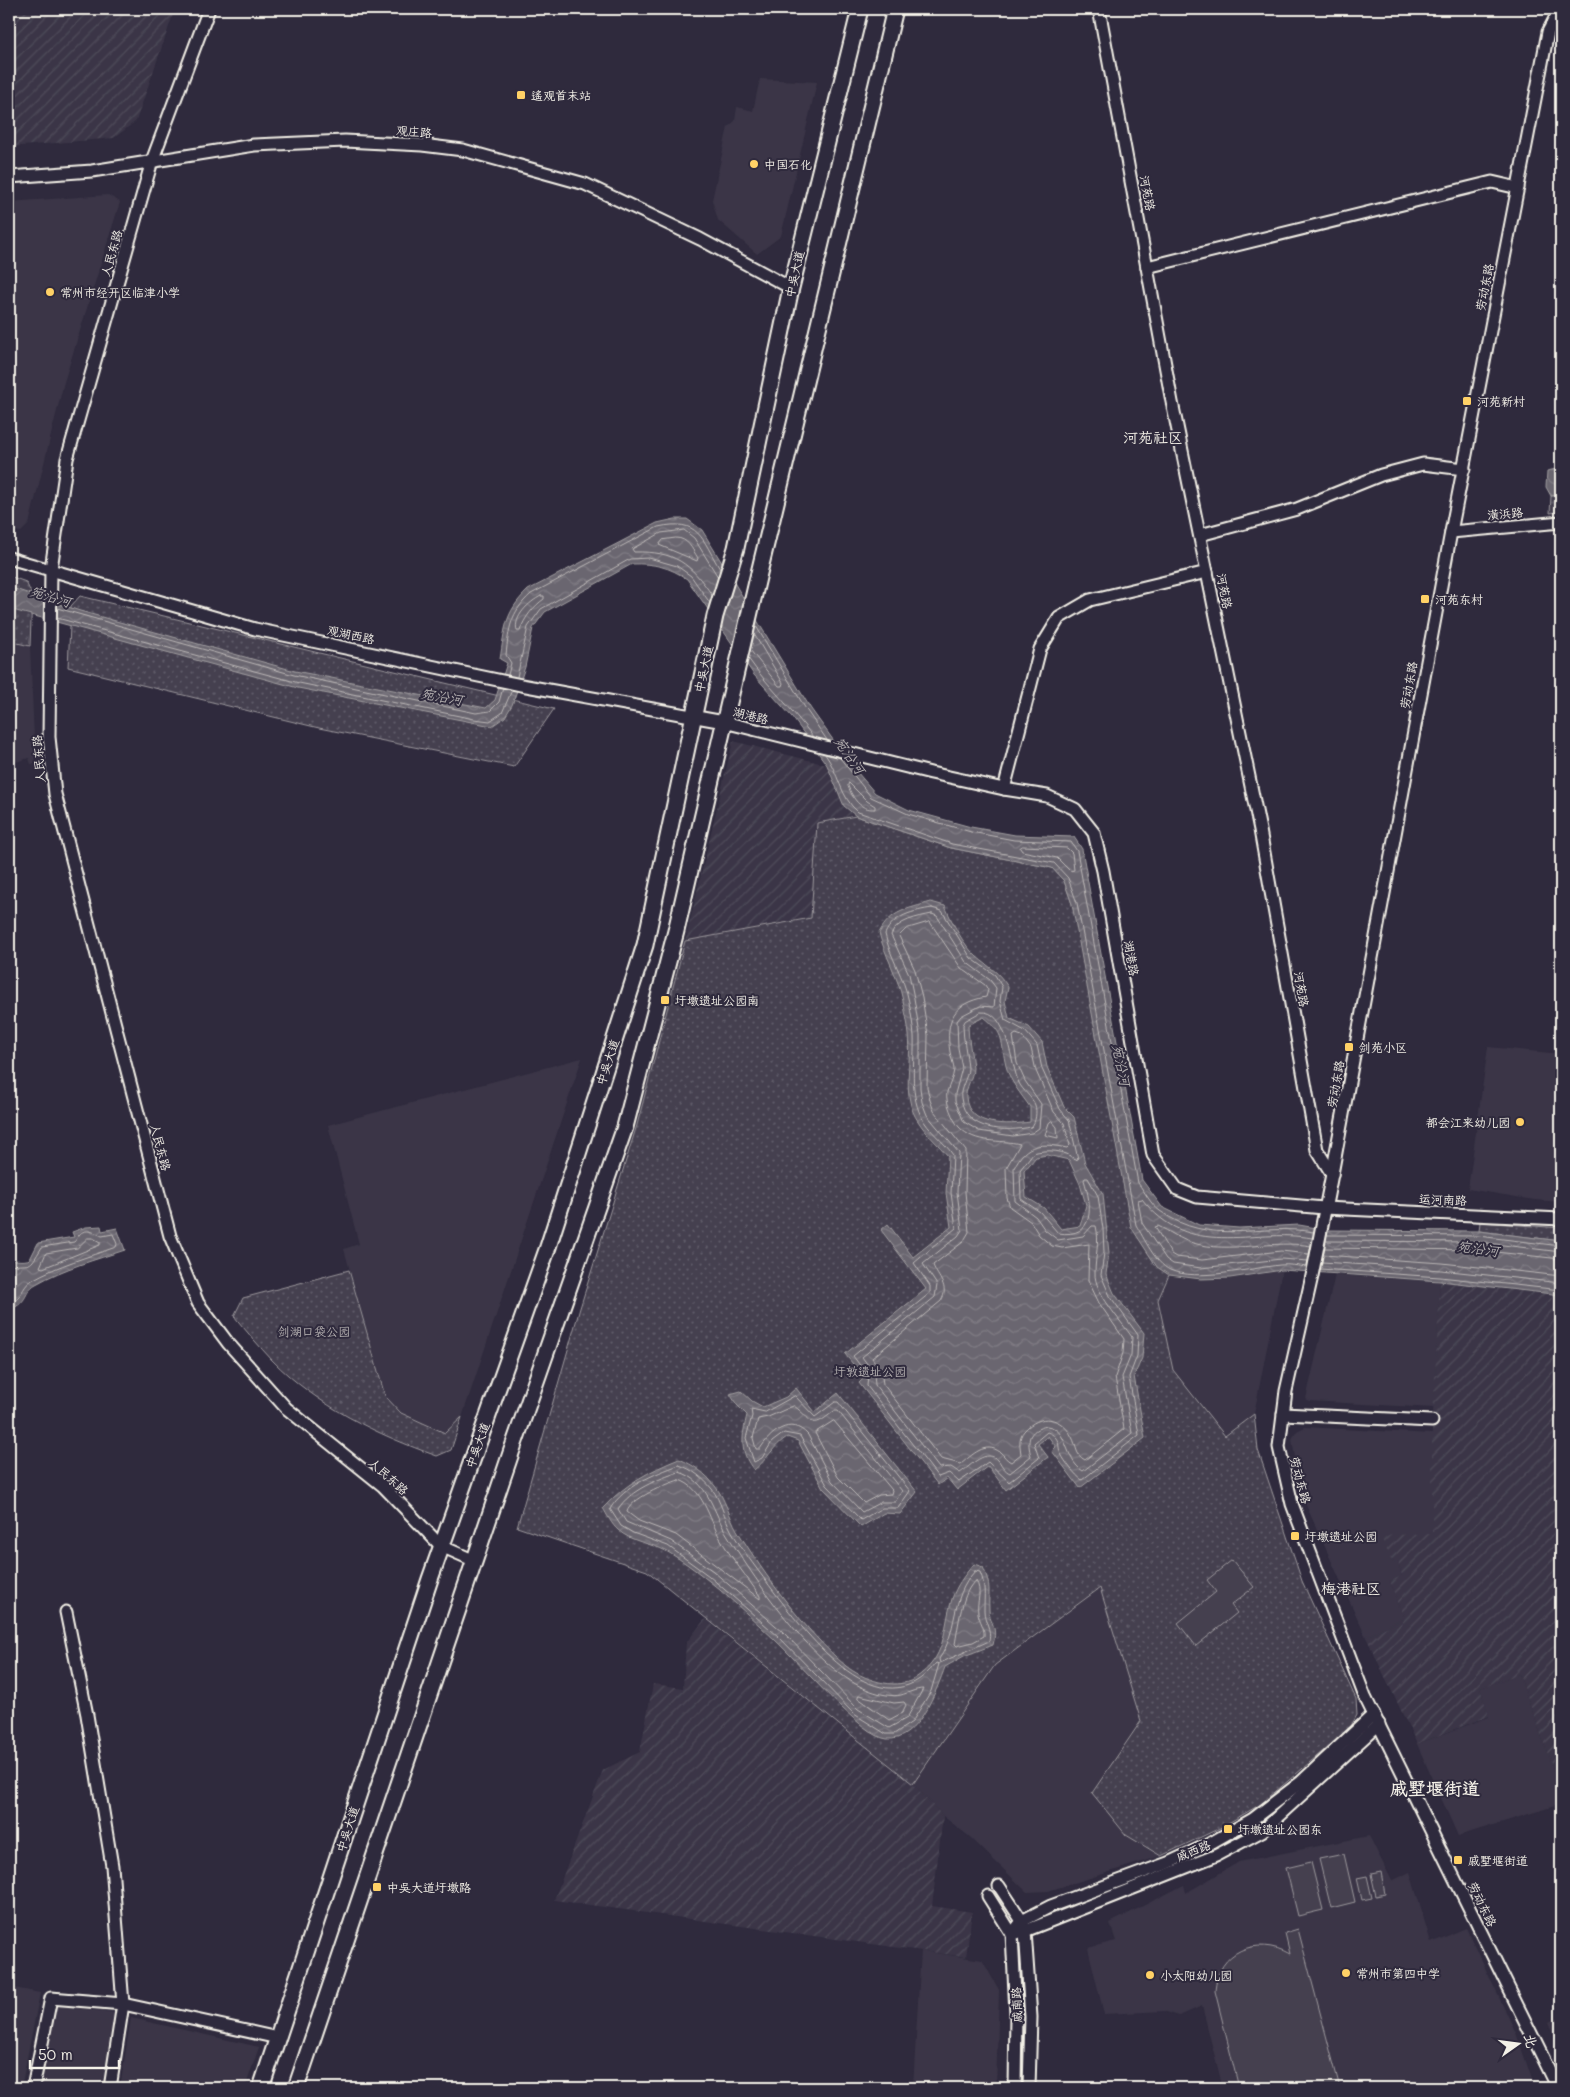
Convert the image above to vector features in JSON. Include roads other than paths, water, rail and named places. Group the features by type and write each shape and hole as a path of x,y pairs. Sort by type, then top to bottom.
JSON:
{"main road":[{"name":"中吴大道","path":"261,2088 441,1546 548,1247 645,945 715,616 736,548 791,288 860,9"},
{"path":"296,2088 625,1127 676,932 759,573 895,9"}],"street":[{"name":"人民东路","path":"209,9 152,161 67,459 51,569 49,619 49,737 55,794 170,1236 198,1302 228,1343 286,1408 383,1486 441,1546 475,1561"},
{"name":"河苑路","path":"1099,9 1147,267 1260,830 1317,1150 1332,1174"},
{"name":"劳动东路","path":"1558,2088 1376,1719 1292,1504 1279,1447 1286,1391 1312,1276 1332,1174 1451,532 1548,32 1560,9"},
{"name":"观庄路","path":"9,178 92,171 254,145 344,141 422,145 463,150 585,184 700,239 791,288"},
{"path":"1147,267 1492,182 1518,188"},
{"path":"1200,535 1297,508 1382,475 1423,464 1464,469"},
{"name":"潢浜路","path":"1451,532 1561,522"},
{"name":"观湖西路","path":"9,558 255,629 521,685 693,716"},
{"path":"1004,789 1040,649 1059,618 1090,600 1207,572"},
{"name":"湖港路","path":"693,716 724,722 853,755 1004,789 1047,796 1075,809 1094,833 1103,871 1153,1155 1176,1189 1197,1197 1324,1208"},
{"name":"运河南路","path":"1324,1208 1561,1219"},
{"path":"1283,1414 1432,1421"},
{"path":"66,1612 87,1715 112,1866 122,2004 110,2088"},
{"name":"戚西路","path":"1023,1926 1051,1906 1168,1863 1209,1844 1254,1819 1376,1719"},
{"name":"戚南路","path":"999,1886 1023,1926 1031,2017 1029,2088"},
{"name":"戚南路","path":"988,1896 1012,1934 1016,2014 1014,2088"},
{"path":"1012,1934 1023,1926"},
{"path":"33,2088 51,1998 122,2004 278,2038"}],"water":[{"path":"1561,468 1561,495 1551,496 1546,487 1547,471"},
{"name":"宛沿河","path":"675,519 687,519 702,530 811,709 851,765 875,793 909,810 971,827 1015,835 1074,837 1082,849 1142,1180 1162,1207 1199,1225 1239,1228 1299,1225 1328,1230 1479,1231 1561,1241 1561,1295 1440,1281 1282,1270 1230,1278 1201,1279 1169,1275 1157,1267 1131,1227 1072,904 1064,881 1052,868 951,848 856,816 844,806 827,765 792,717 754,675 687,579 674,571 654,565 632,564 545,612 533,628 525,667 512,705 505,717 492,726 298,688 9,609 9,587 80,611 295,671 486,708 495,700 507,663 500,659 507,622 514,606 528,590 657,523"},
{"path":"931,902 945,906 967,946 997,973 1008,987 1005,1001 1009,1018 1029,1027 1042,1042 1047,1067 1064,1107 1074,1117 1085,1163 1103,1194 1109,1253 1106,1274 1114,1293 1144,1333 1142,1358 1134,1376 1145,1438 1080,1488 1052,1451 1056,1447 1048,1436 1038,1444 1048,1457 1006,1490 988,1466 957,1490 947,1478 938,1485 859,1383 864,1378 845,1354 926,1289 881,1230 888,1224 913,1257 951,1227 946,1193 948,1156 918,1121 913,1111 908,1090 910,1045 907,1022 901,992 879,933 889,919 895,915","holes":["984,1017 999,1034 1010,1077 1030,1107 1030,1122 1011,1124 991,1122 974,1114 968,1107 966,1094 973,1068 968,1025","1047,1155 1069,1160 1080,1184 1086,1205 1080,1226 1061,1229 1044,1208 1026,1197 1024,1171 1036,1157"]},
{"path":"101,1226 102,1231 117,1228 125,1250 47,1278 32,1287 20,1304 9,1310 9,1261 30,1259 38,1243 74,1237 72,1232 86,1227"},
{"path":"796,1388 815,1412 838,1393 917,1492 900,1514 884,1513 861,1527 823,1488 798,1441 787,1437 754,1470 746,1457 743,1444 747,1415 730,1394 741,1391 752,1401 763,1407 786,1397"},
{"path":"679,1459 699,1470 711,1481 722,1496 737,1530 773,1584 801,1620 831,1652 853,1671 879,1682 898,1684 914,1679 925,1671 933,1662 942,1643 956,1589 974,1564 983,1567 988,1580 990,1615 995,1633 993,1645 964,1656 945,1667 925,1712 908,1732 898,1738 887,1739 876,1735 846,1712 775,1640 708,1580 666,1551 623,1534 612,1523 603,1508 611,1499 638,1479"}],"place":[{"name":"遥观首末站","path":"521,95"},
{"name":"中国石化","path":"754,164"},
{"name":"常州市经开区临津小学","path":"50,292"},
{"name":"河苑新村","path":"1467,401"},
{"name":"河苑东村","path":"1425,599"},
{"name":"圩墩遗址公园南","path":"665,1000"},
{"name":"剑苑小区","path":"1349,1047"},
{"name":"都会江来幼儿园","path":"1520,1122"},
{"name":"圩墩遗址公园","path":"1295,1536"},
{"name":"圩墩遗址公园东","path":"1228,1829"},
{"name":"戚墅堰街道","path":"1458,1860"},
{"name":"中吴大道圩墩路","path":"377,1887"},
{"name":"常州市第四中学","path":"1346,1973"},
{"name":"小太阳幼儿园","path":"1150,1975"}],"district":[{"name":"河苑社区","path":"1153,437"},
{"name":"梅港社区","path":"1351,1588"},
{"name":"戚墅堰街道","path":"1435,1788"}],"park label":[{"name":"剑湖口袋公园","path":"314,1331"},
{"name":"圩敦遗址公园","path":"870,1371"}]}
